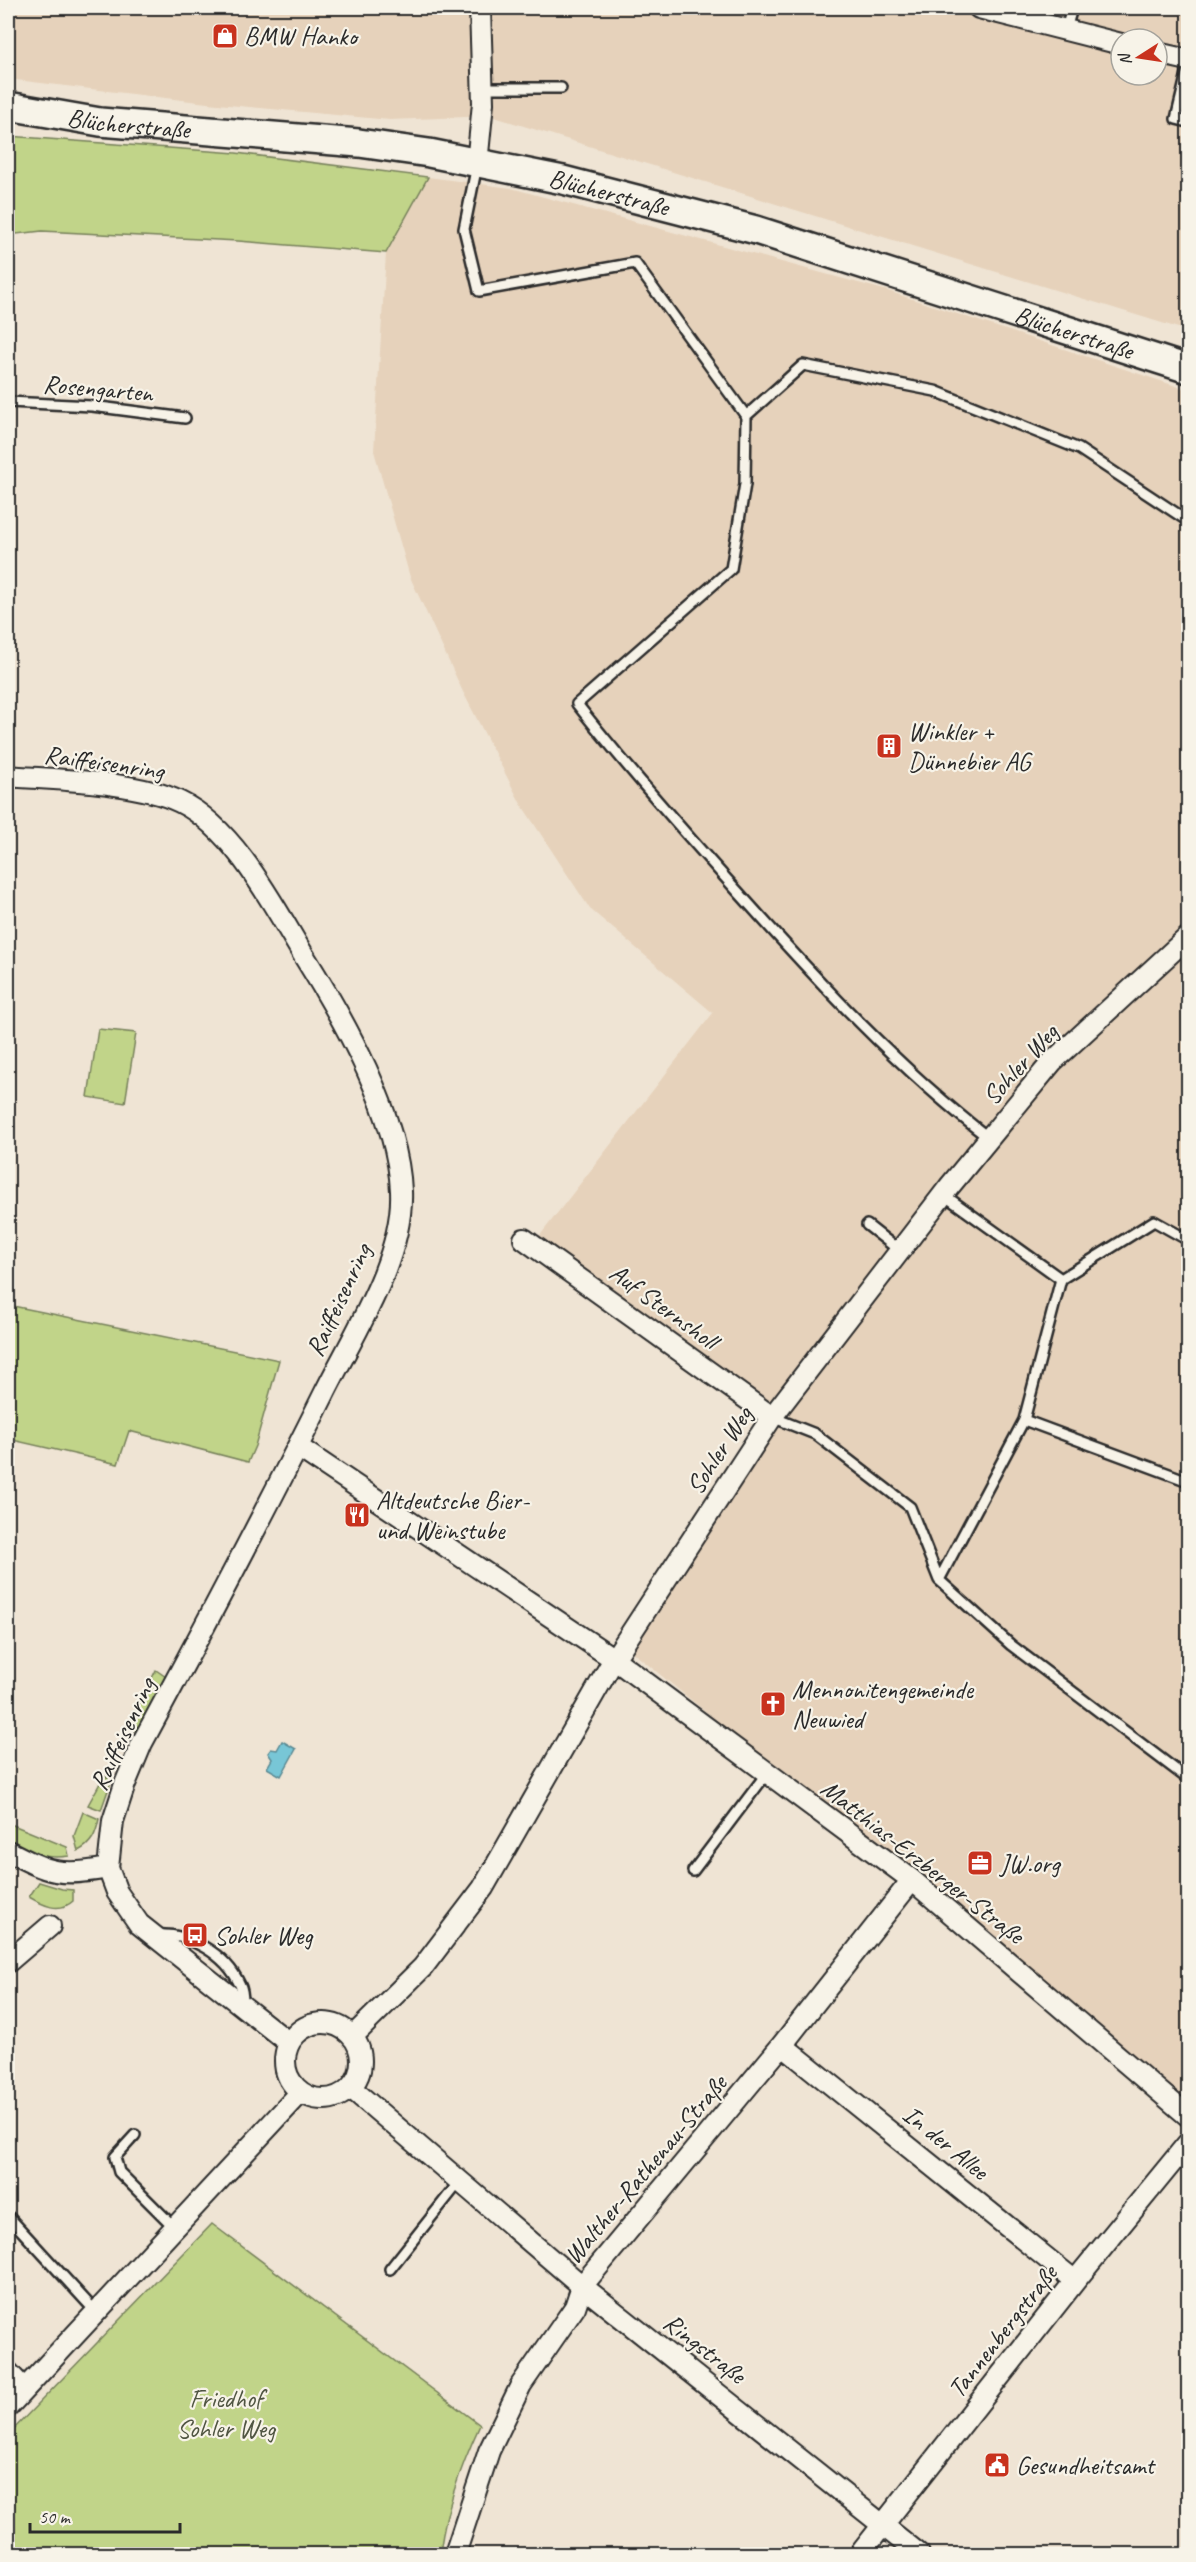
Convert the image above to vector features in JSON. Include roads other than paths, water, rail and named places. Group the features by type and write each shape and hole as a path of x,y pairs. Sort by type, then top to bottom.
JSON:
{"street":[{"path":"477,164 483,88 480,8"},
{"path":"979,8 1109,41"},
{"path":"1169,56 1188,60"},
{"name":"Blücherstraße","path":"8,106 100,122 349,142 477,164 596,188 756,230 1188,369"},
{"name":"Raiffeisenring","path":"8,776 152,792 181,802 219,830 258,880 316,974 353,1043 385,1114 396,1157 401,1190 400,1214 388,1265 298,1447 142,1743 113,1821 108,1868 117,1892 139,1924 289,2043"},
{"name":"Sohler Weg","path":"353,2036 423,1967 483,1888 614,1659 772,1417 944,1195 1052,1062 1188,937"},
{"name":"Auf Sternsholl","path":"524,1239 772,1417"},
{"name":"Matthias-Erzberger-Straße","path":"298,1447 614,1659 912,1880 1188,2116"},
{"path":"8,1851 40,1869 60,1874 79,1874 108,1868"},
{"name":"Walther-Rathenau-Straße","path":"455,2554 489,2451 521,2385 575,2307 582,2286 782,2045 912,1880"},
{"path":"8,1962 50,1926"},
{"path":"327,2022 341,2027 353,2036 358,2044 362,2062 360,2072 351,2088 327,2099 301,2092 292,2082 286,2069 285,2056 289,2043 299,2031 312,2024 327,2022"},
{"name":"In der Allee","path":"782,2045 1075,2281"},
{"name":"Ringstraße","path":"351,2088 582,2286 773,2436 883,2528 919,2554"},
{"path":"8,2407 301,2092"},
{"name":"Tannenbergstraße","path":"860,2554 883,2528 1075,2281 1188,2143"},
{"path":"8,2372 24,2389"}],"lane":[{"path":"1066,29 1072,8"},
{"path":"1188,69 1176,119 1188,122"},
{"path":"483,88 561,88"},
{"path":"477,164 464,230 479,291 635,263 746,416 744,484 731,569 577,704 629,770 811,973 953,1111 990,1139"},
{"path":"746,416 803,365 935,391 1079,449 1188,521"},
{"name":"Rosengarten","path":"8,402 92,406 186,418"},
{"path":"944,1195 1060,1279"},
{"path":"939,1580 1024,1420 1060,1279 1154,1221 1188,1240"},
{"path":"867,1225 900,1251"},
{"path":"772,1417 815,1434 910,1507 939,1580 1011,1645 1188,1779"},
{"path":"1024,1420 1188,1481"},
{"path":"693,1871 767,1773"},
{"path":"135,2135 114,2161 119,2172 175,2228"},
{"path":"390,2269 460,2181"},
{"path":"8,2216 96,2312"}],"water":[{"path":"282,1741 296,1749 281,1776 267,1768 272,1759 268,1753 271,1749 277,1750"}],"place":[{"name":"BMW Hanko","path":"225,36"},
{"name":"Winkler + Dünnebier AG","path":"889,746"},
{"name":"Altdeutsche Bier- und Weinstube","path":"357,1515"},
{"name":"Mennonitengemeinde Neuwied","path":"773,1704"},
{"name":"JW.org","path":"980,1863"},
{"name":"Sohler Weg","path":"195,1935"},
{"name":"Gesundheitsamt","path":"997,2465"}],"park label":[{"name":"Friedhof Sohler Weg","path":"226,2413"}]}
